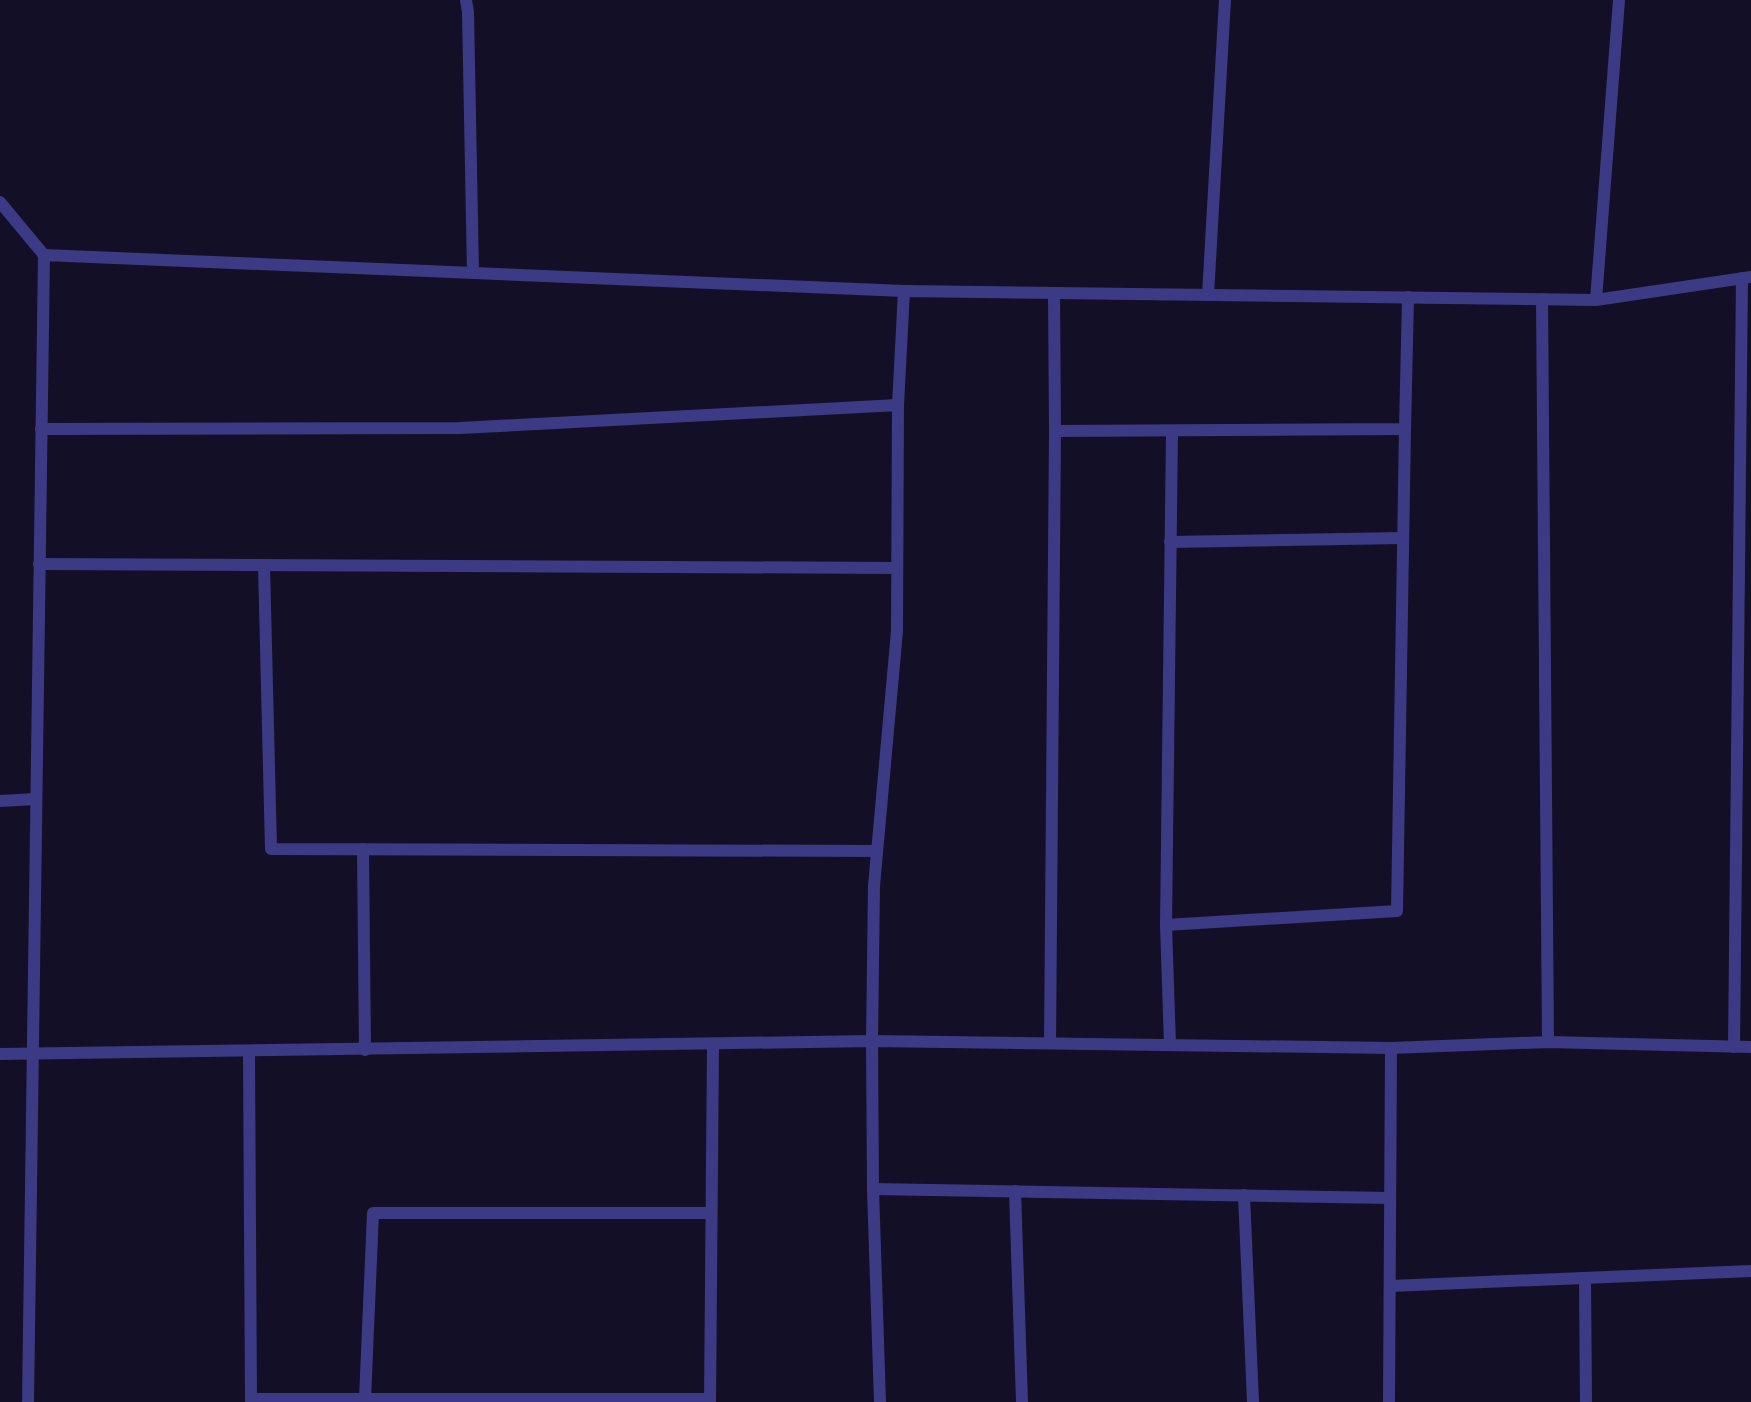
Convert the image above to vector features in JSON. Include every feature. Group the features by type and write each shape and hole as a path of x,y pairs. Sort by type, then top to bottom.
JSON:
{"street":[{"path":"466,0 468,12 473,273"},
{"path":"1208,295 1225,0"},
{"path":"1596,300 1619,0"},
{"path":"0,202 44,255 28,1402"},
{"path":"44,255 904,291 1208,295 1596,300 1746,277 1734,1046"},
{"path":"880,1402 873,1189 874,886 897,631 898,405 904,291"},
{"path":"1050,1043 1055,431 1054,293"},
{"path":"1166,925 1397,911 1408,297"},
{"path":"1542,299 1548,1042"},
{"path":"41,429 460,428 898,405"},
{"path":"1055,431 1405,429"},
{"path":"1170,1045 1166,925 1172,431"},
{"path":"1170,542 1403,538"},
{"path":"39,564 898,568"},
{"path":"264,565 271,849 877,851"},
{"path":"0,801 36,799"},
{"path":"363,850 365,1050"},
{"path":"0,1054 249,1052 872,1041 1391,1048 1548,1042 1751,1047"},
{"path":"249,1052 251,1400 710,1401 713,1045"},
{"path":"1389,1402 1391,1048"},
{"path":"873,1189 1390,1198"},
{"path":"1015,1191 1022,1402"},
{"path":"1244,1195 1253,1402"},
{"path":"364,1399 373,1213 711,1213"},
{"path":"1390,1286 1751,1271"},
{"path":"1585,1278 1586,1402"}]}
